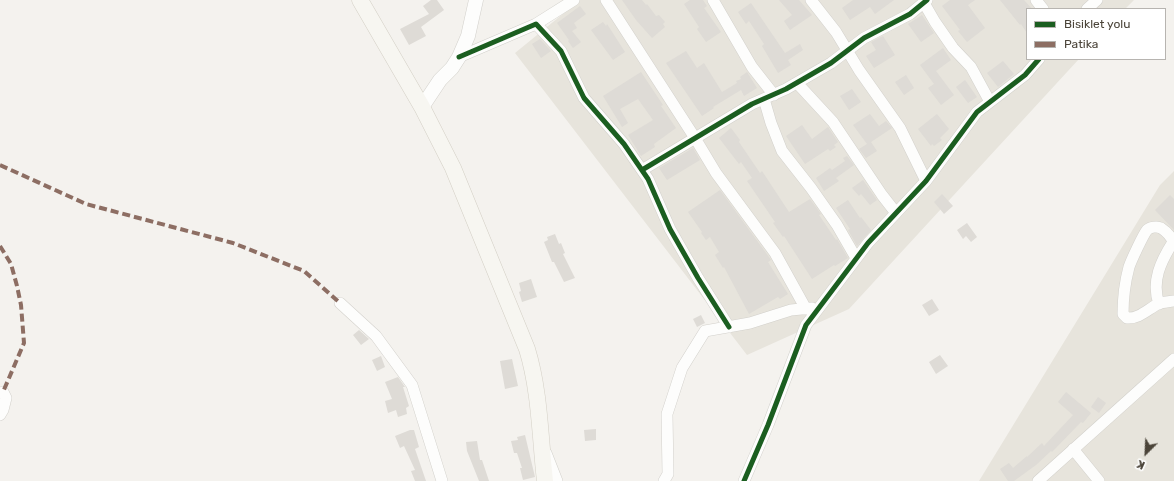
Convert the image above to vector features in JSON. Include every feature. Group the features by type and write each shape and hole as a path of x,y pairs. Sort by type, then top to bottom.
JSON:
{"main road":[{"path":"360,0 422,107 453,168 527,349 532,367 545,481"}],"street":[{"path":"422,107 440,80 452,68 459,57 468,36 476,0"},
{"path":"459,57 536,24 574,0"},
{"path":"606,0 696,138 716,172 775,253 806,309"},
{"path":"713,0 769,97 771,123 782,151 811,188 837,225 856,258"},
{"path":"811,0 836,32 847,51 900,128 926,181"},
{"path":"1036,0 1042,8"},
{"path":"1088,8 1097,0"},
{"path":"642,170 752,104 797,83 831,63 864,38 910,14 925,1 935,22 953,48 971,67 990,102"},
{"path":"536,24 561,51 584,98 624,144 648,179 670,229 698,278 729,327"},
{"path":"744,481 768,425 806,325 868,243 926,181 977,112 1025,75 1038,60"},
{"path":"797,83 833,122 882,195 896,213"},
{"path":"1159,304 1155,293 1156,277 1166,252 1172,242 1171,237 1167,233 1159,227 1155,227 1148,229 1146,232 1129,266 1123,297 1123,314 1127,318 1136,317 1159,304 1174,301"},
{"path":"340,303 376,336 412,385 442,481"},
{"path":"664,481 668,474 667,414 682,368 705,331 750,323 791,310 819,308"},
{"path":"1038,481 1174,360"},
{"path":"0,415 6,398 3,392"},
{"path":"541,440 557,481"},
{"path":"1073,449 1099,481"}],"shaded area":[{"path":"580,0 1134,0 1126,8 1026,8 1026,60 1078,60 849,309 747,355 515,53"},
{"path":"1174,171 1174,481 979,481 1160,185"}],"building":[{"path":"431,0 437,0 444,10 421,27 426,36 409,45 400,29 429,14 423,6"},
{"path":"622,0 642,0 656,16 659,15 665,22 663,24 665,27 652,38 636,20"},
{"path":"690,0 703,0 707,6 704,8 721,32 706,42 697,29 699,27 684,4"},
{"path":"779,0 799,0 812,15 790,30 784,21 792,15"},
{"path":"853,0 894,0 875,14 870,7 850,20 842,8"},
{"path":"950,0 975,0 968,5 985,28 967,42 942,6"},
{"path":"1000,0 1024,0 1031,8 1026,8 1026,32 1021,24 1020,25"},
{"path":"751,3 785,53 800,44 803,50 788,60 791,65 778,73 762,46 764,44 749,21 746,24 738,12"},
{"path":"580,6 586,14 574,23 577,28 572,31 581,42 573,48 557,23"},
{"path":"922,15 934,33 921,42 908,24"},
{"path":"603,22 606,26 607,24 625,52 613,60 591,30"},
{"path":"883,36 895,55 874,68 866,56 876,50 871,42"},
{"path":"540,39 551,51 541,58 532,44"},
{"path":"943,48 951,60 936,71 954,95 941,105 928,88 934,84 920,65"},
{"path":"686,51 697,68 704,63 722,92 737,83 736,81 741,79 740,77 747,72 757,88 744,96 741,90 713,107 714,108 702,116 666,63"},
{"path":"1003,61 1014,74 998,87 987,73"},
{"path":"641,72 676,128 654,144 655,147 641,156 628,135 653,120 638,99 620,109 628,123 622,127 603,96"},
{"path":"906,75 914,88 904,95 895,82"},
{"path":"965,80 977,97 968,103 956,87"},
{"path":"852,89 861,102 849,110 840,96"},
{"path":"870,114 879,126 886,121 892,128 871,142 877,151 866,158 859,149 867,144 853,125"},
{"path":"937,114 949,129 940,138 942,140 934,146 932,144 931,146 918,129"},
{"path":"802,125 812,139 828,127 838,142 834,145 836,147 830,151 828,149 805,164 786,136"},
{"path":"731,128 760,173 762,171 789,212 810,199 848,258 812,279 784,236 783,237 773,223 775,222 747,181 752,178 741,162 739,164 719,138"},
{"path":"693,148 700,160 667,180 659,168"},
{"path":"847,156 854,165 836,178 839,181 824,191 816,178 830,168 832,170 845,161 843,158"},
{"path":"863,180 877,200 870,205 861,194 859,196 852,188"},
{"path":"720,190 771,260 768,262 788,294 780,299 778,297 749,314 724,267 723,268 715,255 719,252 710,237 706,240 688,212"},
{"path":"942,194 953,206 944,214 934,202"},
{"path":"1170,195 1174,199 1174,230 1155,210"},
{"path":"848,200 860,218 861,217 871,230 857,246 848,230 850,229 836,208"},
{"path":"967,223 977,237 971,242 966,236 963,239 957,230"},
{"path":"555,234 559,244 561,243 565,253 563,254 575,278 564,282 554,262 552,262 544,242 548,240 547,237"},
{"path":"531,279 537,297 522,302 519,292 521,291 519,283"},
{"path":"932,299 939,310 929,316 922,305"},
{"path":"701,315 705,323 697,327 693,319"},
{"path":"359,330 369,339 361,345 353,335"},
{"path":"940,355 948,366 936,374 929,362"},
{"path":"381,356 385,367 377,371 372,360"},
{"path":"512,359 518,386 505,389 500,361"},
{"path":"398,377 405,387 403,387 409,406 406,408 407,414 398,417 396,410 388,413 385,401 392,399 385,382"},
{"path":"1066,392 1091,413 1083,423 1081,422 1052,452 1051,451 1036,465 1014,481 1008,481 1000,469 1009,463 1013,468 1042,443 1044,446 1073,415 1058,402"},
{"path":"1098,397 1106,403 1099,413 1091,407"},
{"path":"596,429 596,440 585,441 584,430"},
{"path":"410,430 414,430 419,447 415,449 426,481 415,481 411,471 415,470 404,446 400,448 395,436"},
{"path":"525,435 535,477 523,480 520,468 522,468 517,453 514,453 511,441 518,440 517,437"},
{"path":"477,441 480,460 482,460 489,481 479,481 467,451 466,442"}],"marked path":[{"path":"0,165 86,204 233,243 304,271 340,303"},
{"path":"0,246 11,264 17,286 21,305 24,343 3,392"}],"cycle path":[{"path":"642,170 752,104 786,89 831,63 864,38 910,14 927,0"},
{"path":"459,57 536,24 561,51 584,98 624,144 648,179 670,229 698,278 729,327"},
{"path":"744,481 768,425 806,325 868,243 926,181 977,112 1025,75 1038,60"}]}
